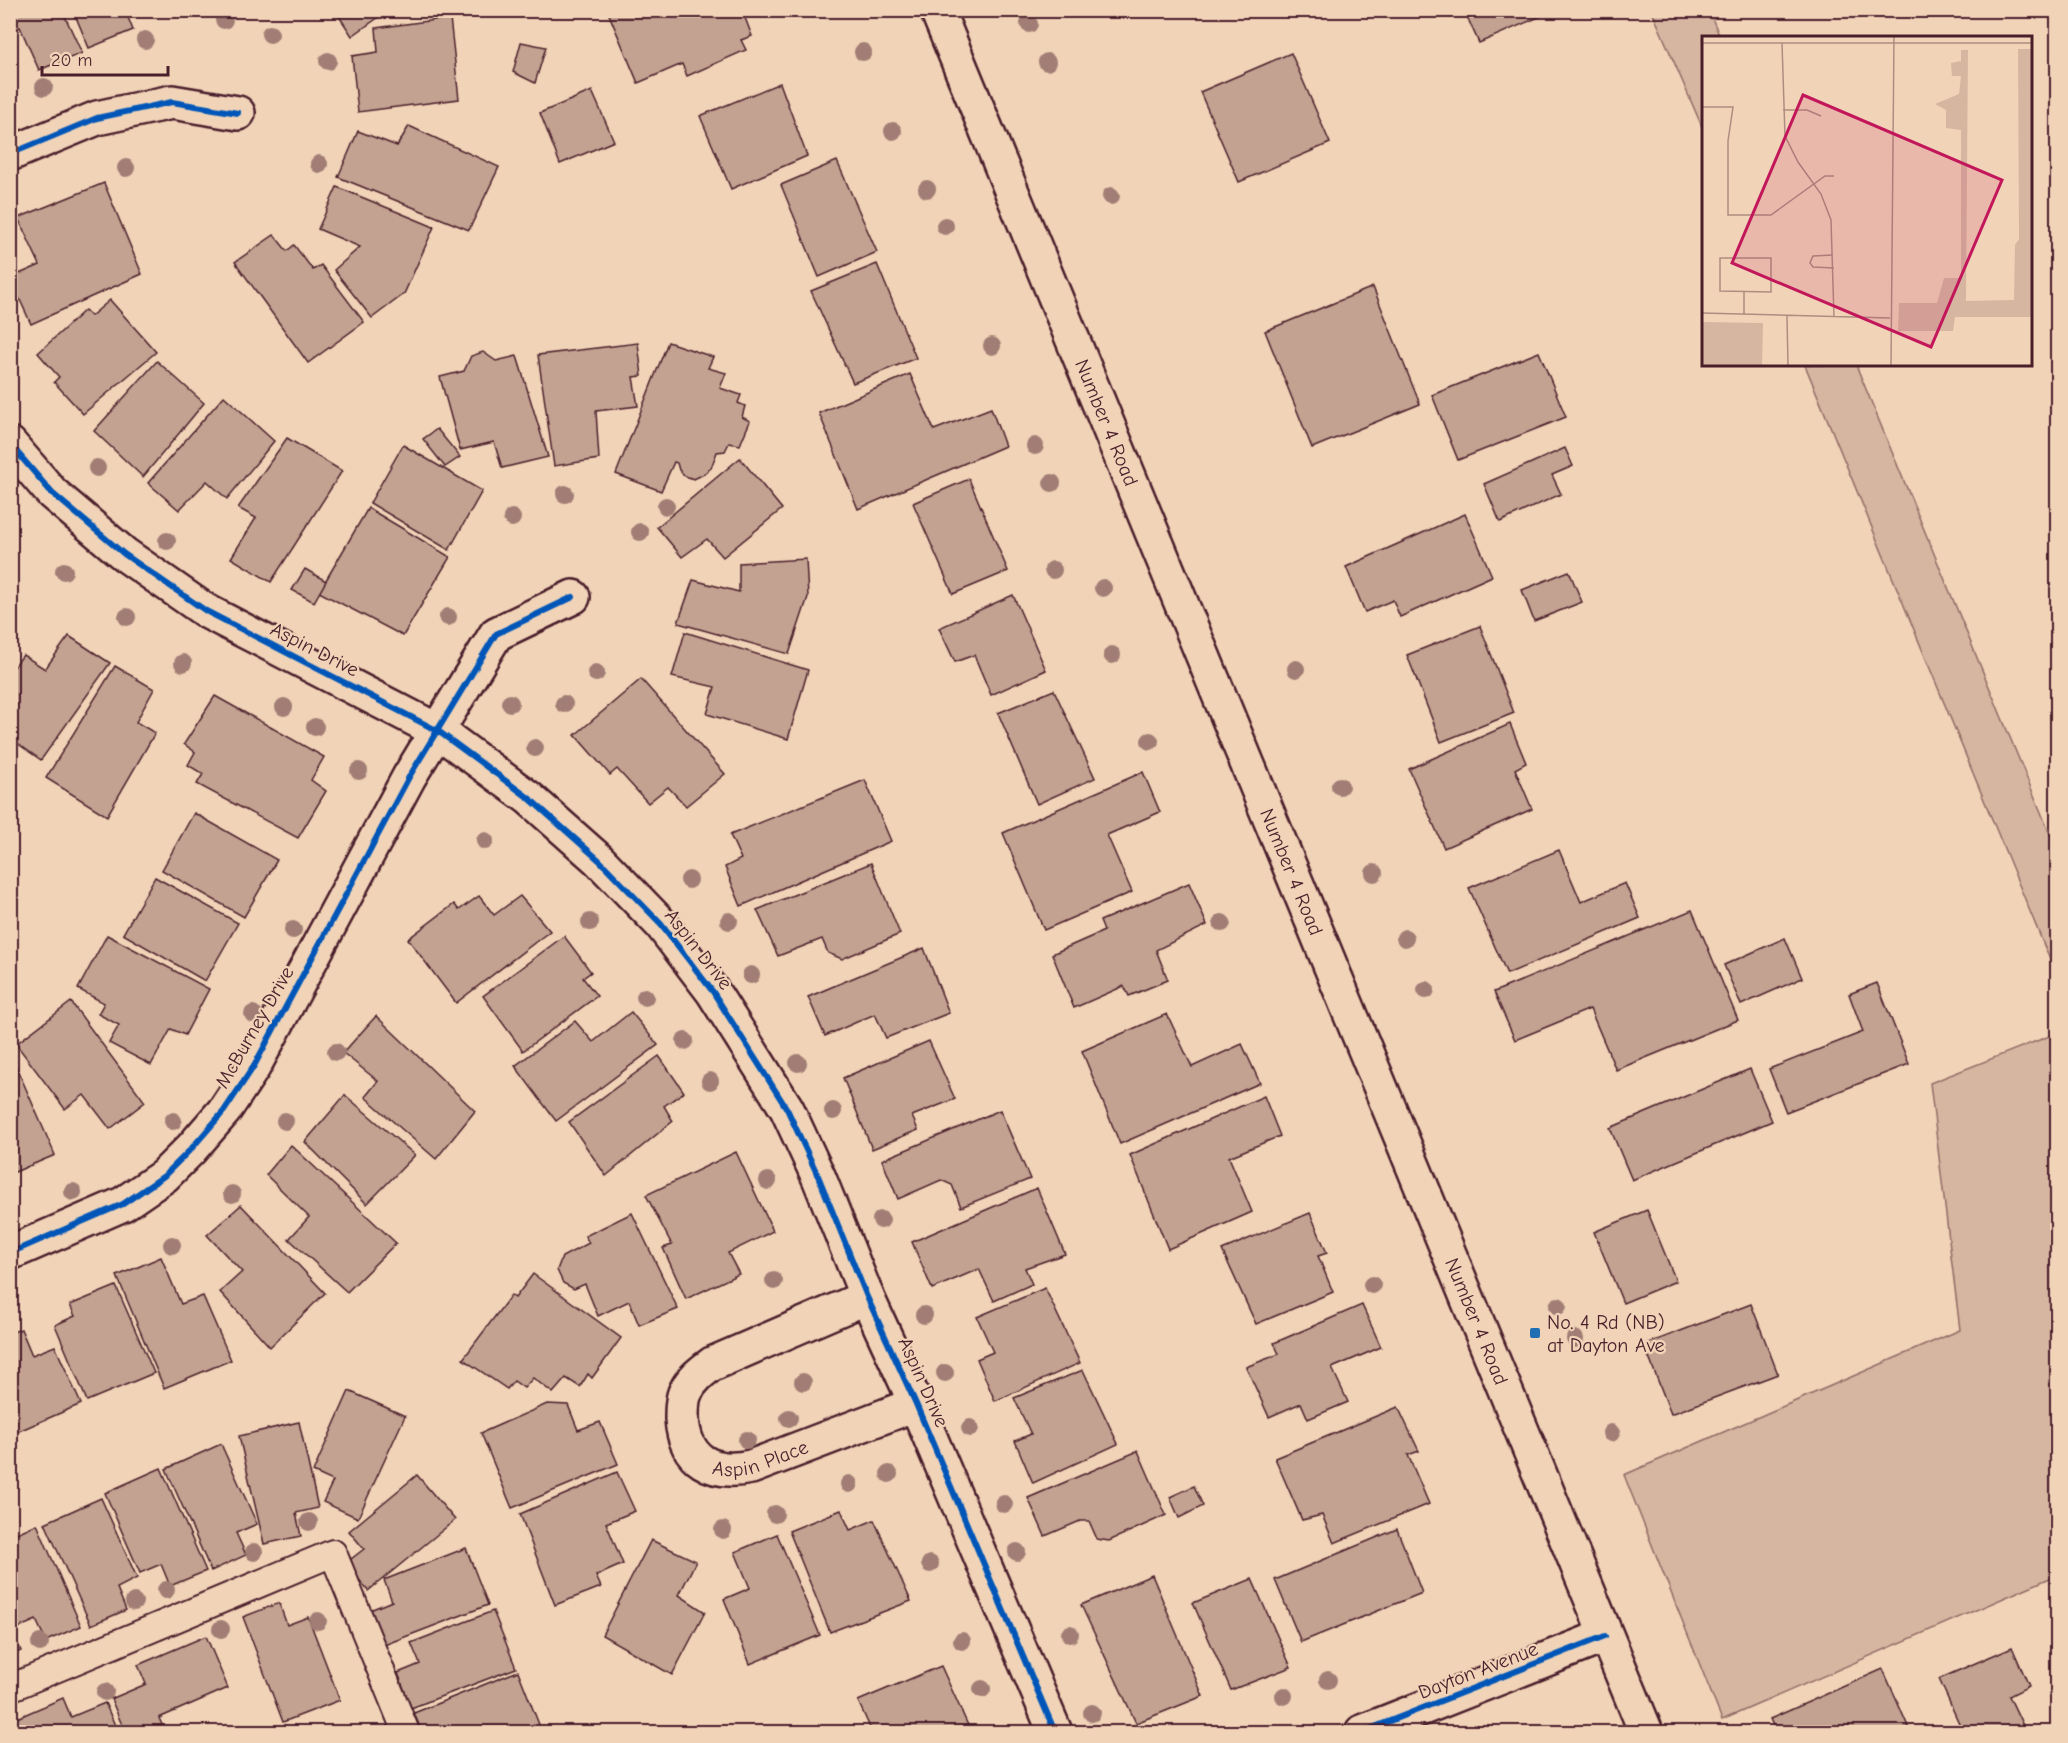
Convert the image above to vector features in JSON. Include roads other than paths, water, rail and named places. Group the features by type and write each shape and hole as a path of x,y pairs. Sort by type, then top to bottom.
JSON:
{"street":[{"name":"Number 4 Road","path":"937,10 1646,1732"},
{"path":"10,154 97,118 172,102 238,113"},
{"name":"Aspin Drive","path":"10,444 51,493 124,554 206,611 438,731 529,798 599,860 661,924 700,975 747,1044 787,1109 819,1178 867,1298 916,1404 1055,1732"},
{"name":"McBurney Drive","path":"10,1253 123,1204 164,1176 224,1112 254,1066 409,777 496,634 573,597"},
{"name":"Aspin Place","path":"867,1298 712,1364 694,1378 684,1394 682,1414 683,1432 691,1450 703,1463 717,1469 733,1471 751,1467 916,1404"},
{"name":"Dayton Avenue","path":"1362,1732 1605,1636"}],"lane":[{"path":"10,1688 333,1553 406,1732"}],"place":[{"name":"No. 4 Rd (NB) at Dayton Ave","path":"1535,1333"}]}
